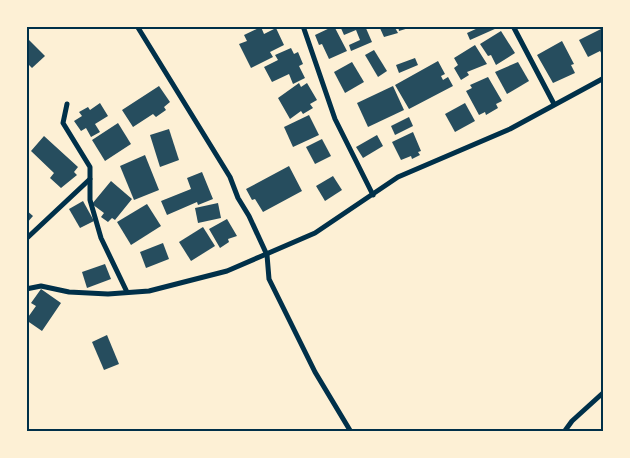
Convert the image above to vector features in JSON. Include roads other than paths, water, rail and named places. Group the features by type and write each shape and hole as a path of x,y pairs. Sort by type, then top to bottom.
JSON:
{"street":[{"path":"137,26 230,177 238,198 267,254 269,279 315,372 351,432"},
{"path":"303,26 335,119 373,195"},
{"path":"513,26 554,104"},
{"path":"26,289 41,286 85,293 149,291 227,272 315,234 398,177 510,129 604,78"},
{"path":"67,104 63,123 90,167 90,200 101,238 127,292"},
{"path":"26,239 90,179"},
{"path":"564,432 572,421 604,392"}]}
